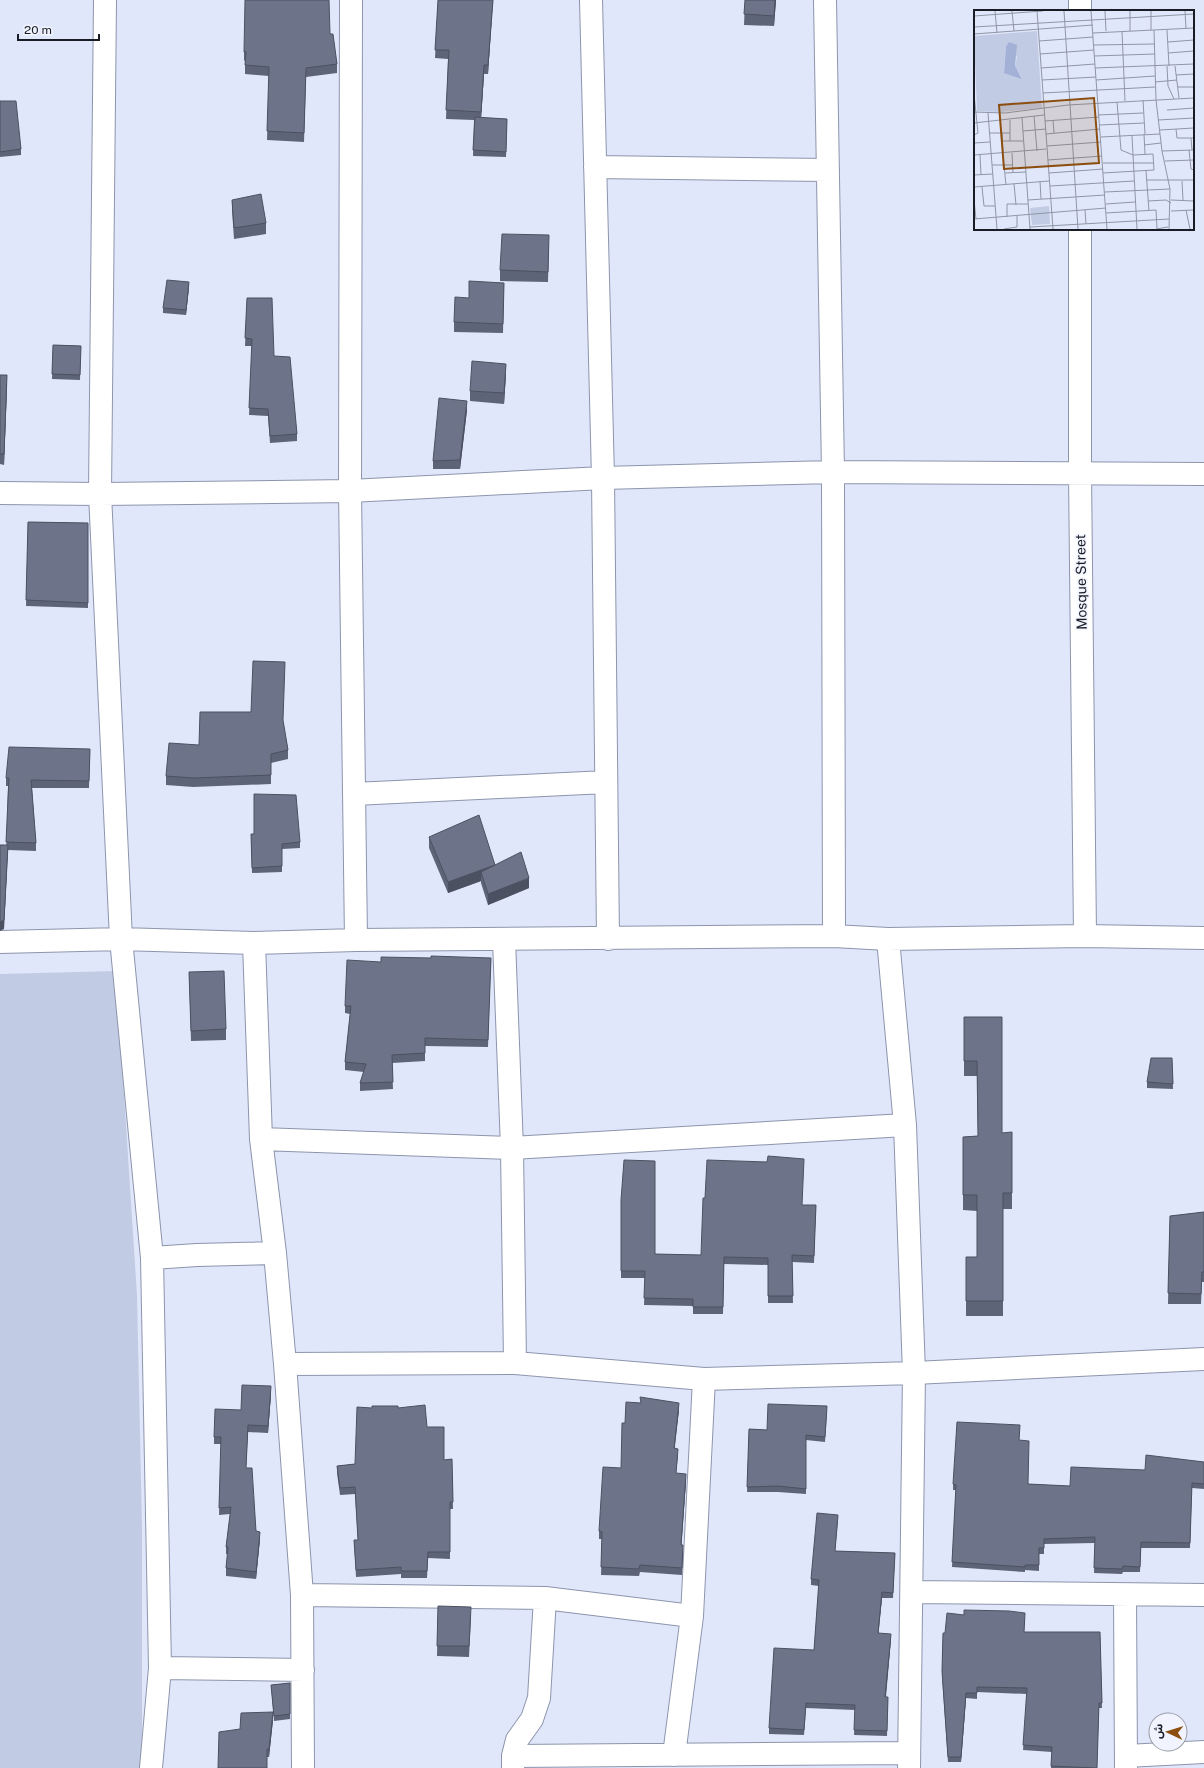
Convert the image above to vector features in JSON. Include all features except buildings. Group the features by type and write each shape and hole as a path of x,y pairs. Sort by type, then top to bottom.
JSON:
{"street":[{"path":"105,0 100,494 121,939 152,1258 160,1668 151,1768"},
{"path":"351,0 350,491 356,940"},
{"path":"591,0 603,478 608,939"},
{"path":"825,0 833,472 834,936"},
{"path":"596,167 828,170"},
{"name":"Mosque Street","path":"1080,230 1080,473 1085,936"},
{"path":"0,493 100,494 350,491 603,478 833,472 1204,474"},
{"path":"354,794 606,782"},
{"path":"0,942 121,939 254,943 356,940 504,940 834,936 888,939 1085,936 1204,938"},
{"path":"545,1598 539,1698 532,1719 517,1740 513,1762 674,1755 909,1760 914,1373 905,1125 888,939"},
{"path":"504,940 512,1148 515,1364"},
{"path":"254,943 261,1139 275,1252 302,1595 303,1768"},
{"path":"261,1139 512,1148 905,1125"},
{"path":"152,1258 275,1252"},
{"path":"285,1364 515,1364 704,1379 914,1373 1204,1360"},
{"path":"674,1755 692,1616 704,1379"},
{"path":"912,1592 1204,1595"},
{"path":"302,1595 545,1598 692,1616"},
{"path":"1125,1595 1126,1762 1204,1752"},
{"path":"160,1668 303,1670"}],"shaded area":[{"path":"116,971 137,1295 142,1526 142,1737 140,1768 0,1768 0,974"}]}
